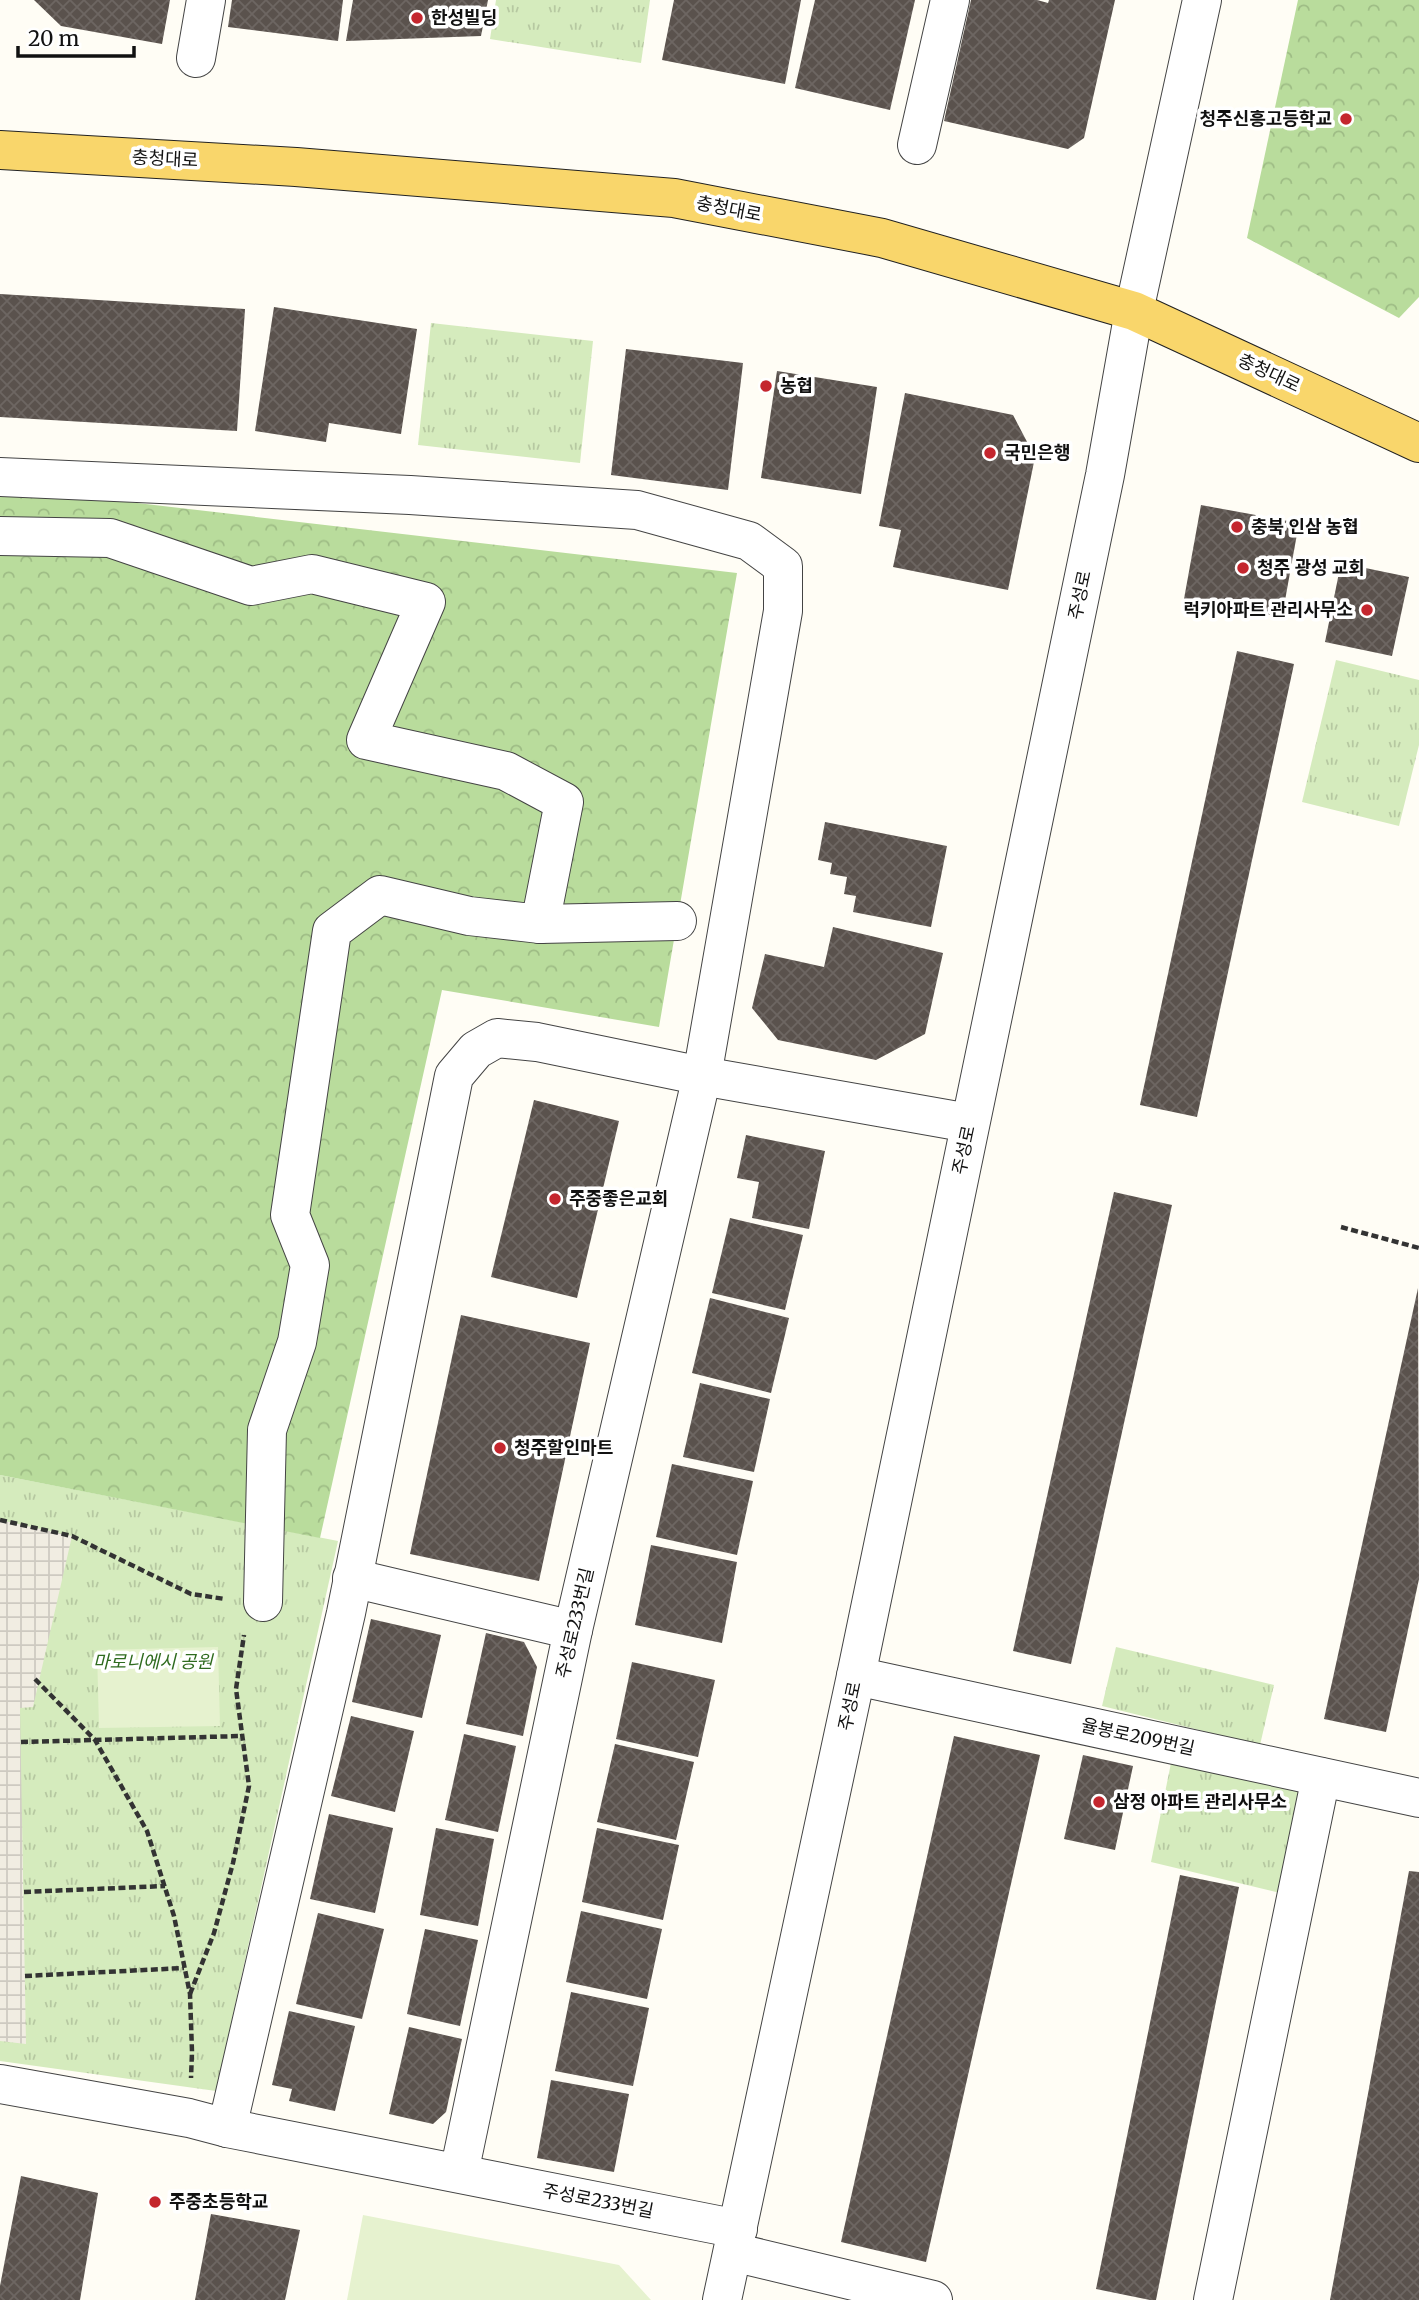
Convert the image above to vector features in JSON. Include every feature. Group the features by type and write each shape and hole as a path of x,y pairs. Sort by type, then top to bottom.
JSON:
{"main road":[{"name":"충청대로","path":"0,150 296,167 674,198 882,238 1134,311 1419,443"}],"street":[{"path":"196,58 206,0"},
{"path":"917,145 950,0"},
{"name":"주성로","path":"722,2300 856,1676 1105,475 1134,311 1202,0"},
{"name":"주성로233번길","path":"0,477 410,495 637,510 749,541 783,566 783,611 702,1076 573,1630 459,2173"},
{"path":"0,536 110,538 251,586 312,574 426,602 366,740 506,771 564,802 540,924"},
{"path":"263,1602 267,1430 297,1342 310,1265 290,1215 332,931 380,895 469,915 540,924 677,921"},
{"path":"227,2128 343,1627 454,1076 476,1050 497,1038 537,1042 702,1076 969,1123"},
{"path":"352,1578 573,1630"},
{"name":"율봉로209번길","path":"856,1676 1419,1798"},
{"path":"1213,2300 1321,1777"},
{"name":"주성로233번길","path":"0,2084 189,2118 227,2128 459,2173 735,2241 933,2300"}],"path":[{"path":"1341,1227 1419,1248"},
{"path":"0,1520 72,1536 191,1594 263,1602 242,1638 236,1689 249,1786 214,1933 190,1994"},
{"path":"35,1679 95,1741 147,1831 165,1885 190,1994 192,2052 189,2118"},
{"path":"21,1742 242,1736"},
{"path":"24,1892 165,1885"},
{"path":"25,1976 184,1968"}],"green space":[{"path":"496,0 650,0 641,63 490,39"},
{"name":"청주신흥고등학교","path":"1298,0 1419,0 1419,297 1399,318 1247,238"},
{"path":"431,323 593,341 580,463 418,445"},
{"path":"0,487 737,573 659,1027 442,990 320,1538 0,1475"},
{"path":"1336,660 1419,680 1419,745 1399,826 1302,802"},
{"name":"마로니에시 공원","path":"0,1475 338,1541 216,2091 0,2061"},
{"path":"218,1647 220,1726 99,1728 97,1650"},
{"path":"1116,1647 1274,1685 1260,1745 1102,1706"},
{"path":"1172,1758 1304,1787 1280,1893 1151,1862"},
{"path":"363,2215 619,2265 651,2300 347,2300"}],"shaded area":[{"path":"0,1520 72,1536 33,1707 20,1708 26,2044 0,2041"}],"building":[{"path":"34,0 170,0 162,44 61,26"},
{"path":"232,0 343,0 338,41 228,27"},
{"name":"한성빌딩","path":"353,0 488,0 481,36 346,41"},
{"path":"674,0 801,0 785,84 662,60"},
{"path":"815,0 915,0 890,110 795,88"},
{"path":"971,0 1037,0 1048,3 1049,0 1115,0 1084,138 1068,149 944,121"},
{"path":"0,294 245,309 237,431 0,417"},
{"path":"274,307 417,329 401,434 329,423 326,442 255,431"},
{"path":"626,349 743,363 728,490 611,475"},
{"path":"777,371 877,387 861,494 761,478"},
{"path":"905,393 1013,415 1035,457 1008,590 893,567 901,530 879,526"},
{"path":"1201,505 1299,523 1282,617 1184,599"},
{"name":"럭키아파트 관리사무소","path":"1341,563 1409,577 1392,656 1325,642"},
{"path":"1237,651 1294,664 1197,1117 1140,1105"},
{"path":"825,822 947,846 931,927 853,912 856,896 844,894 847,877 830,874 832,863 818,860"},
{"path":"833,927 943,953 925,1034 876,1060 778,1040 752,1008 765,954 824,967"},
{"name":"주중좋은교회","path":"534,1100 619,1121 577,1298 491,1277"},
{"path":"746,1135 825,1151 809,1229 752,1218 759,1182 737,1178"},
{"path":"1114,1192 1172,1205 1071,1664 1013,1651"},
{"path":"730,1218 803,1235 785,1310 712,1293"},
{"path":"1418,1288 1419,1579 1386,1732 1324,1719"},
{"path":"710,1298 789,1318 771,1393 692,1373"},
{"name":"청주할인마트","path":"461,1315 590,1343 539,1581 410,1554"},
{"path":"700,1383 770,1399 754,1472 683,1457"},
{"path":"672,1464 753,1481 737,1555 656,1537"},
{"path":"651,1545 737,1562 722,1643 635,1625"},
{"path":"371,1619 441,1635 422,1718 352,1702"},
{"path":"486,1633 524,1642 537,1667 523,1736 466,1724"},
{"path":"632,1662 715,1680 698,1757 616,1739"},
{"path":"351,1716 414,1731 395,1812 331,1796"},
{"path":"464,1734 516,1746 498,1832 445,1820"},
{"path":"954,1736 1040,1755 926,2262 841,2242"},
{"path":"615,1744 694,1762 676,1840 597,1822"},
{"name":"삼정 아파트 관리사무소","path":"1083,1755 1133,1766 1115,1850 1064,1839"},
{"path":"329,1814 393,1828 375,1913 310,1899"},
{"path":"436,1828 494,1839 478,1926 420,1915"},
{"path":"597,1828 679,1845 663,1920 582,1902"},
{"path":"1409,1871 1419,1872 1419,2300 1330,2300"},
{"path":"1180,1875 1239,1887 1156,2300 1150,2300 1096,2289"},
{"path":"581,1911 662,1929 647,1999 566,1982"},
{"path":"318,1913 384,1929 362,2019 296,2004"},
{"path":"425,1929 478,1940 460,2026 407,2014"},
{"path":"571,1992 649,2008 633,2086 555,2071"},
{"path":"289,2011 355,2026 335,2111 289,2101 292,2089 272,2085"},
{"path":"409,2027 462,2039 446,2112 433,2124 389,2114"},
{"path":"551,2080 629,2094 614,2172 537,2158"},
{"path":"21,2176 98,2193 80,2300 0,2300 0,2286"},
{"path":"211,2214 300,2230 285,2300 195,2300"}],"place":[{"name":"한성빌딩","path":"417,18"},
{"name":"청주신흥고등학교","path":"1346,119"},
{"name":"농협","path":"766,386"},
{"name":"국민은행","path":"990,453"},
{"name":"충북 인삼 농협","path":"1237,527"},
{"name":"청주 광성 교회","path":"1243,568"},
{"name":"럭키아파트 관리사무소","path":"1367,610"},
{"name":"주중좋은교회","path":"555,1199"},
{"name":"청주할인마트","path":"500,1448"},
{"name":"삼정 아파트 관리사무소","path":"1099,1802"},
{"name":"주중초등학교","path":"155,2202"}]}
